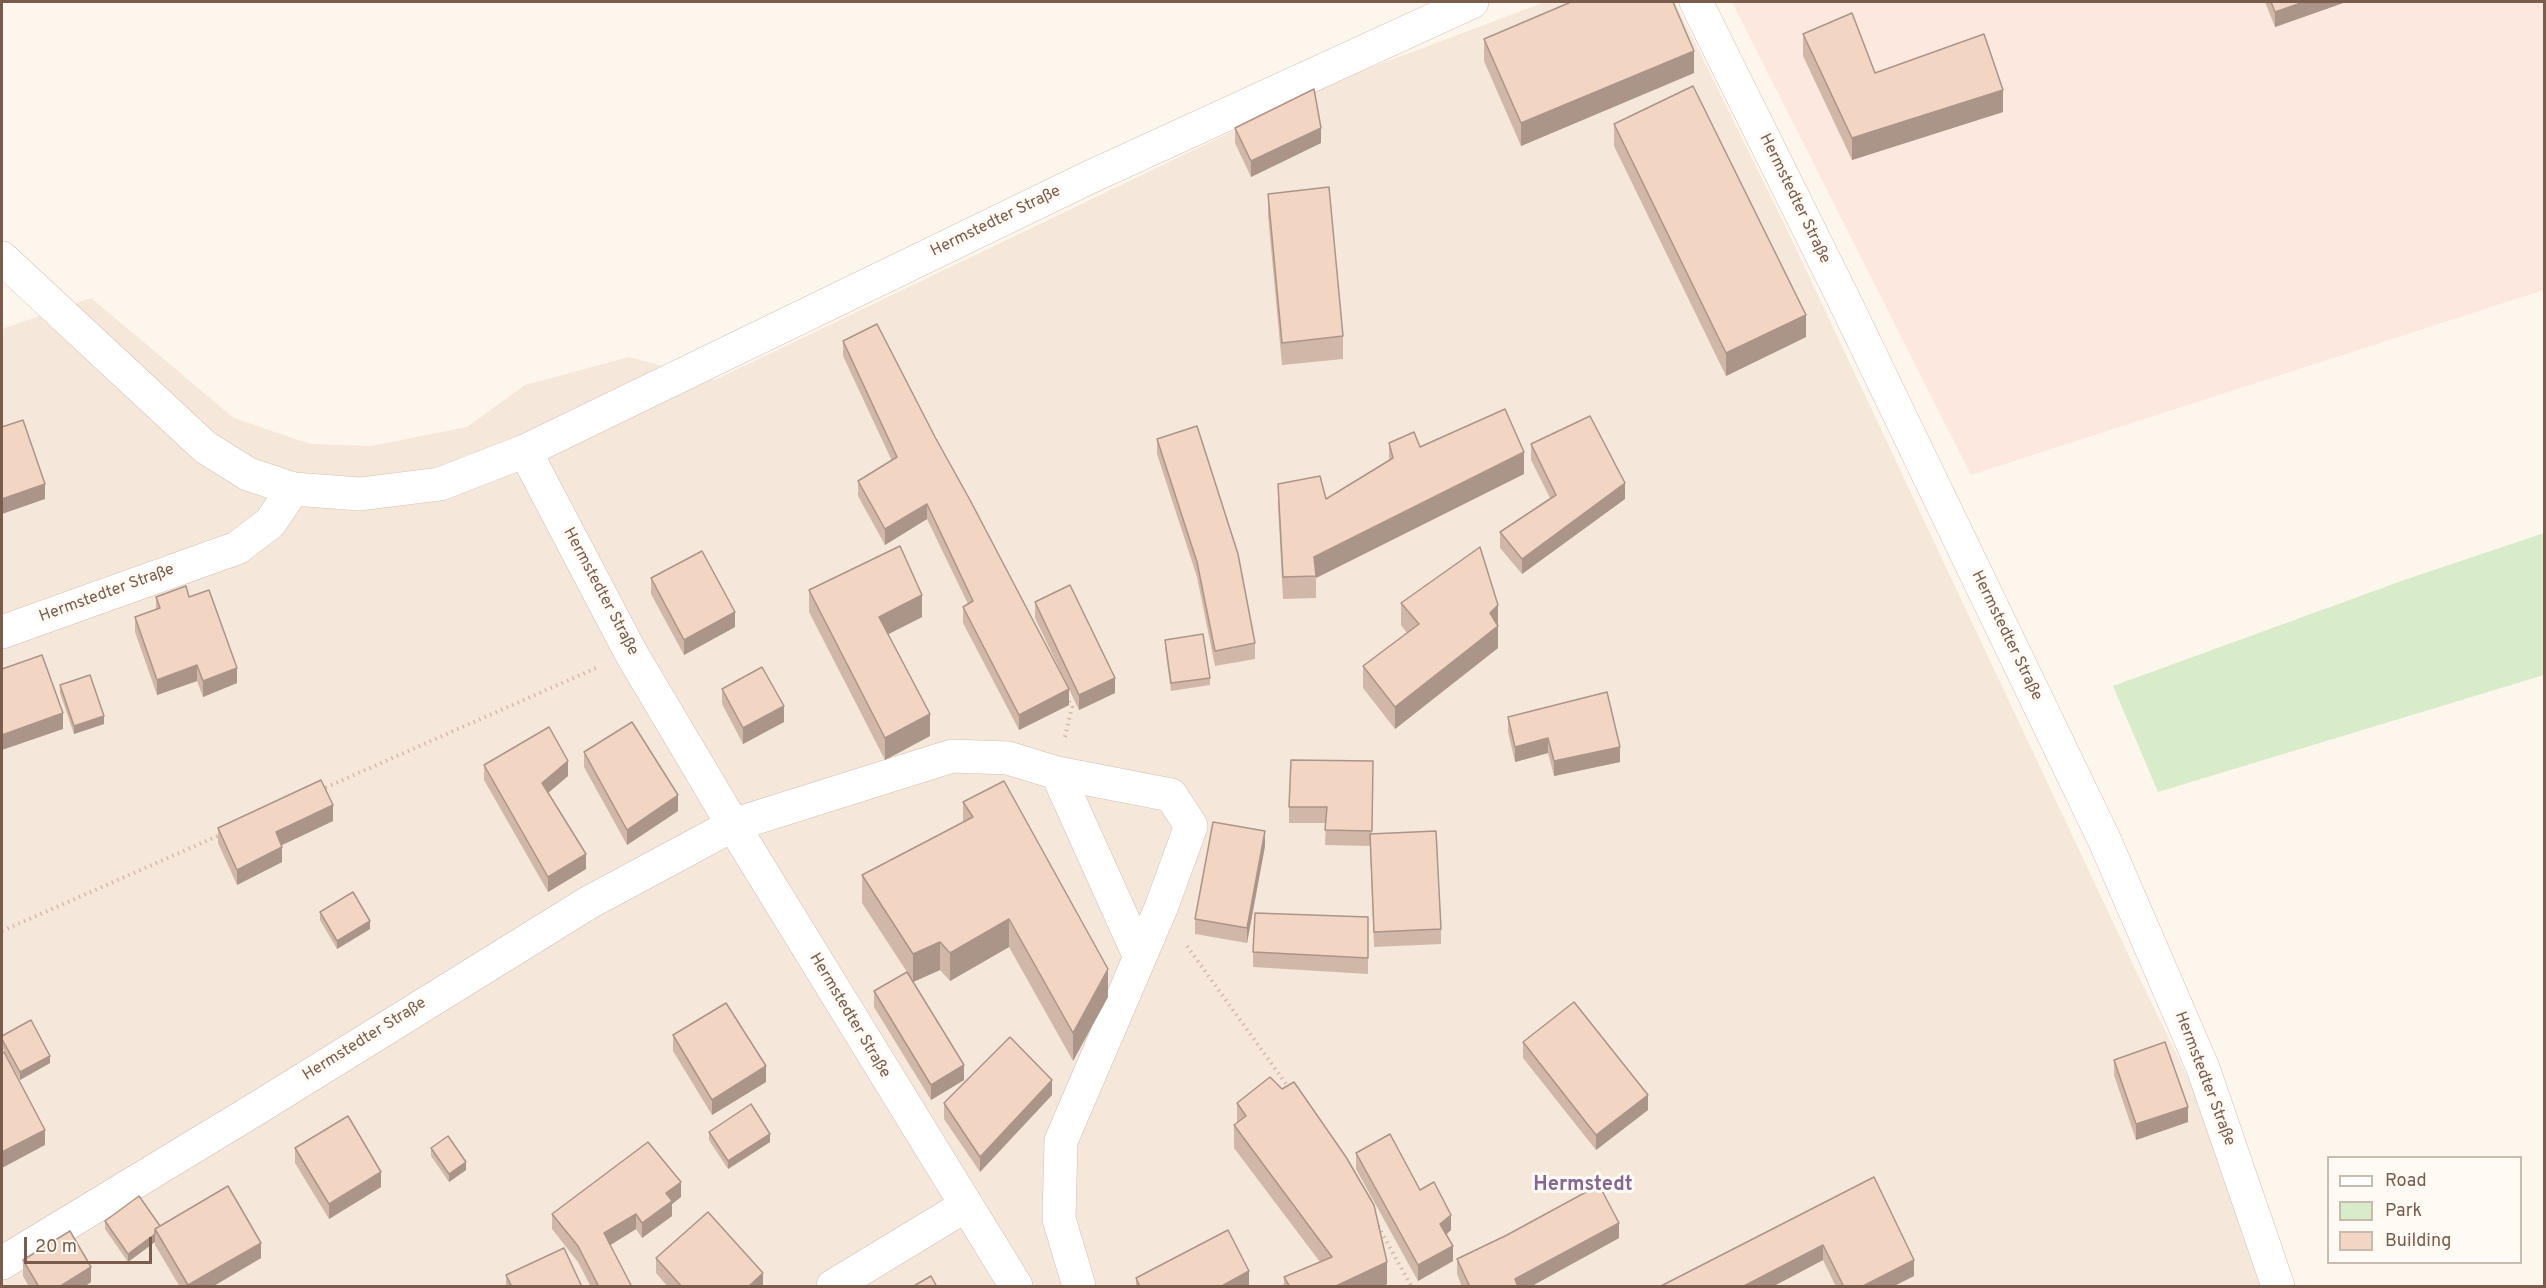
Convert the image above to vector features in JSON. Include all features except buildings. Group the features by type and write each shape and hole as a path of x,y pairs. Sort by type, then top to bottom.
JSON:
{"street":[{"name":"Hermstedter Straße","path":"2,258 205,447 248,474 293,489 360,494 440,484 525,451 1090,177 1472,2"},
{"name":"Hermstedter Straße","path":"1696,2 1845,302 2104,839 2203,1068 2278,1287"},
{"name":"Hermstedter Straße","path":"525,451 631,653 733,825 1016,1287"},
{"name":"Hermstedter Straße","path":"2,632 237,548 270,524 293,489"},
{"name":"Hermstedter Straße","path":"2,1263 588,903 733,825 952,756 1008,758 1057,773 1171,795 1191,826 1161,908 1061,1140 1059,1219 1079,1287"},
{"path":"1057,773 1139,955"},
{"path":"834,1287 965,1206"}],"path":[{"path":"316,792 631,653"},
{"path":"1057,773 1072,707 1066,696"},
{"path":"2,932 229,831"},
{"path":"1161,908 1290,1089"},
{"path":"1372,1216 1411,1287"}],"shaded area":[{"path":"1545,2 1675,2 1783,221 2136,971 2290,1286 2,1286 2,329 91,298 234,418 310,444 371,446 467,427 525,385 629,357 715,380 1348,76"},
{"path":"1732,2 2544,2 2544,290 1971,475"}],"green space":[{"path":"2544,533 2544,675 2158,792 2113,686 2407,579"}],"district":[{"name":"Hermstedt","path":"1583,1186"}]}
